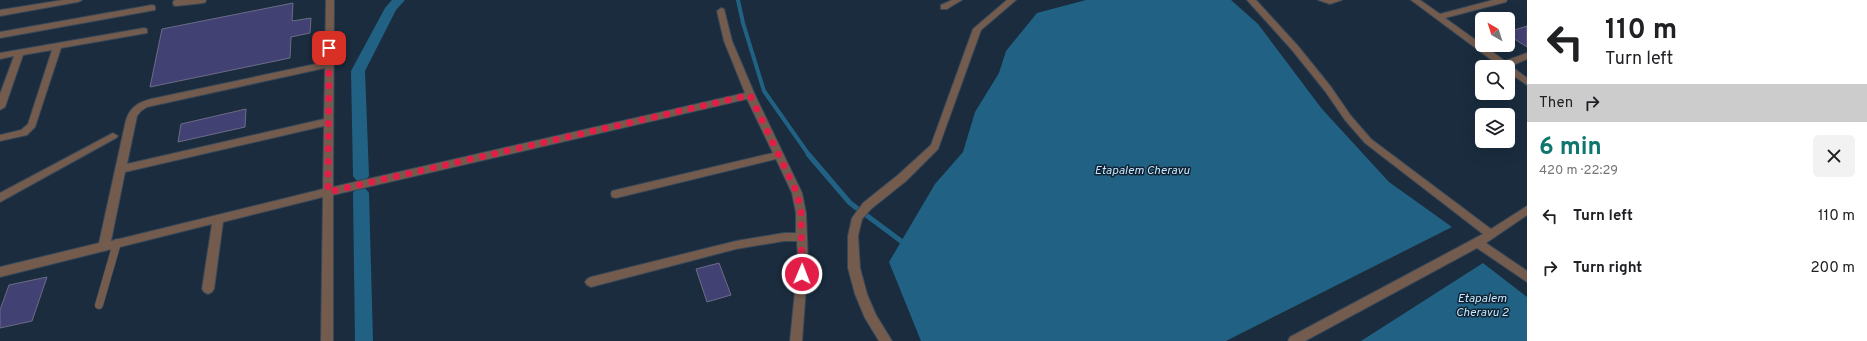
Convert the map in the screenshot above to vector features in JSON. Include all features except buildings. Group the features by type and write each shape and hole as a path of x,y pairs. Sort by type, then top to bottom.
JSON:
{"street":[{"path":"0,13 78,0"},
{"path":"327,341 330,0"},
{"path":"944,7 958,0"},
{"path":"886,341 871,318 861,294 854,268 853,236 857,218 868,206 902,178 935,147 977,29 1012,0"},
{"path":"1251,0 1295,48 1328,89 1348,118 1368,141 1490,234"},
{"path":"1322,0 1330,2 1338,0"},
{"path":"1415,0 1496,60"},
{"path":"1438,17 1503,0"},
{"path":"0,35 152,8"},
{"path":"721,11 728,41 750,95 797,193 801,213 803,261 796,341"},
{"path":"0,56 144,31"},
{"path":"0,138 24,133 32,125 58,45"},
{"path":"0,107 20,52"},
{"path":"1515,62 1527,56"},
{"path":"104,246 133,112 143,104 329,64"},
{"path":"1515,73 1527,82"},
{"path":"0,272 328,192 750,95"},
{"path":"120,169 329,121"},
{"path":"0,198 113,136"},
{"path":"616,194 779,155"},
{"path":"1294,341 1478,243 1527,210"},
{"path":"208,289 218,220"},
{"path":"591,282 736,245 778,238 802,237"},
{"path":"1478,243 1527,277"}],"lane":[{"path":"176,3 203,0"},
{"path":"99,305 117,243"}],"water":[{"name":"Etapalem Cheravu","path":"1086,0 1231,0 1258,24 1322,109 1389,182 1452,227 1226,341 921,341 889,262 935,184 963,152 975,112 999,73 1006,51 1037,13"},
{"name":"Etapalem Cheravu 2","path":"1483,263 1527,297 1527,341 1361,341"}],"waterway":[{"path":"361,176 358,71 391,8 399,0"},
{"path":"738,0 743,23 764,91 809,155"},
{"path":"808,154 850,203 901,241"},
{"path":"361,193 364,341"}],"route":[{"path":"329,48 328,192 750,95 797,193 801,213 803,261 802,274"}]}
